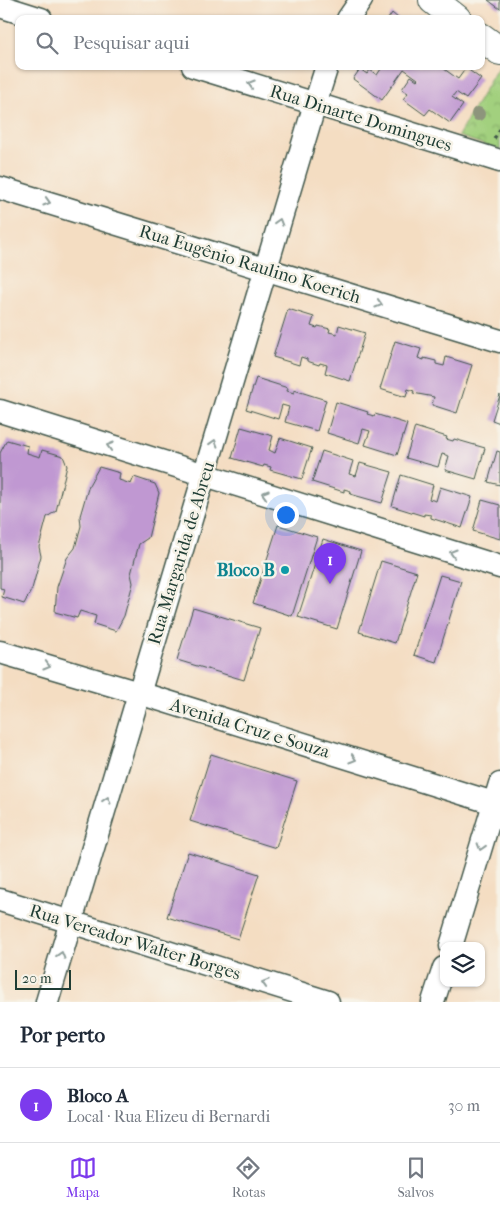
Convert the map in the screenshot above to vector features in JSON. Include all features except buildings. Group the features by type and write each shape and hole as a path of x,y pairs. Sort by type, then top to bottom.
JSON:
{"street":[{"path":"351,15 361,0"},
{"path":"433,0 452,15"},
{"path":"0,6 28,15"},
{"path":"485,40 500,51"},
{"name":"Rua Dinarte Domingues","path":"206,70 500,161"},
{"name":"Rua Margarida de Abreu","path":"47,1002 326,70"},
{"name":"Rua Eugênio Raulino Koerich","path":"0,188 500,341"},
{"path":"0,411 500,567"},
{"name":"Avenida Cruz e Souza","path":"0,652 498,797"},
{"path":"452,942 498,797"},
{"name":"Rua Vereador Walter Borges","path":"0,900 328,1002"},
{"path":"434,1002 440,982"}],"green space":[{"path":"498,67 500,69 500,150 458,136"}],"place":[{"name":"Bloco B","path":"285,570"},
{"name":"Bloco A","path":"330,584"}]}
